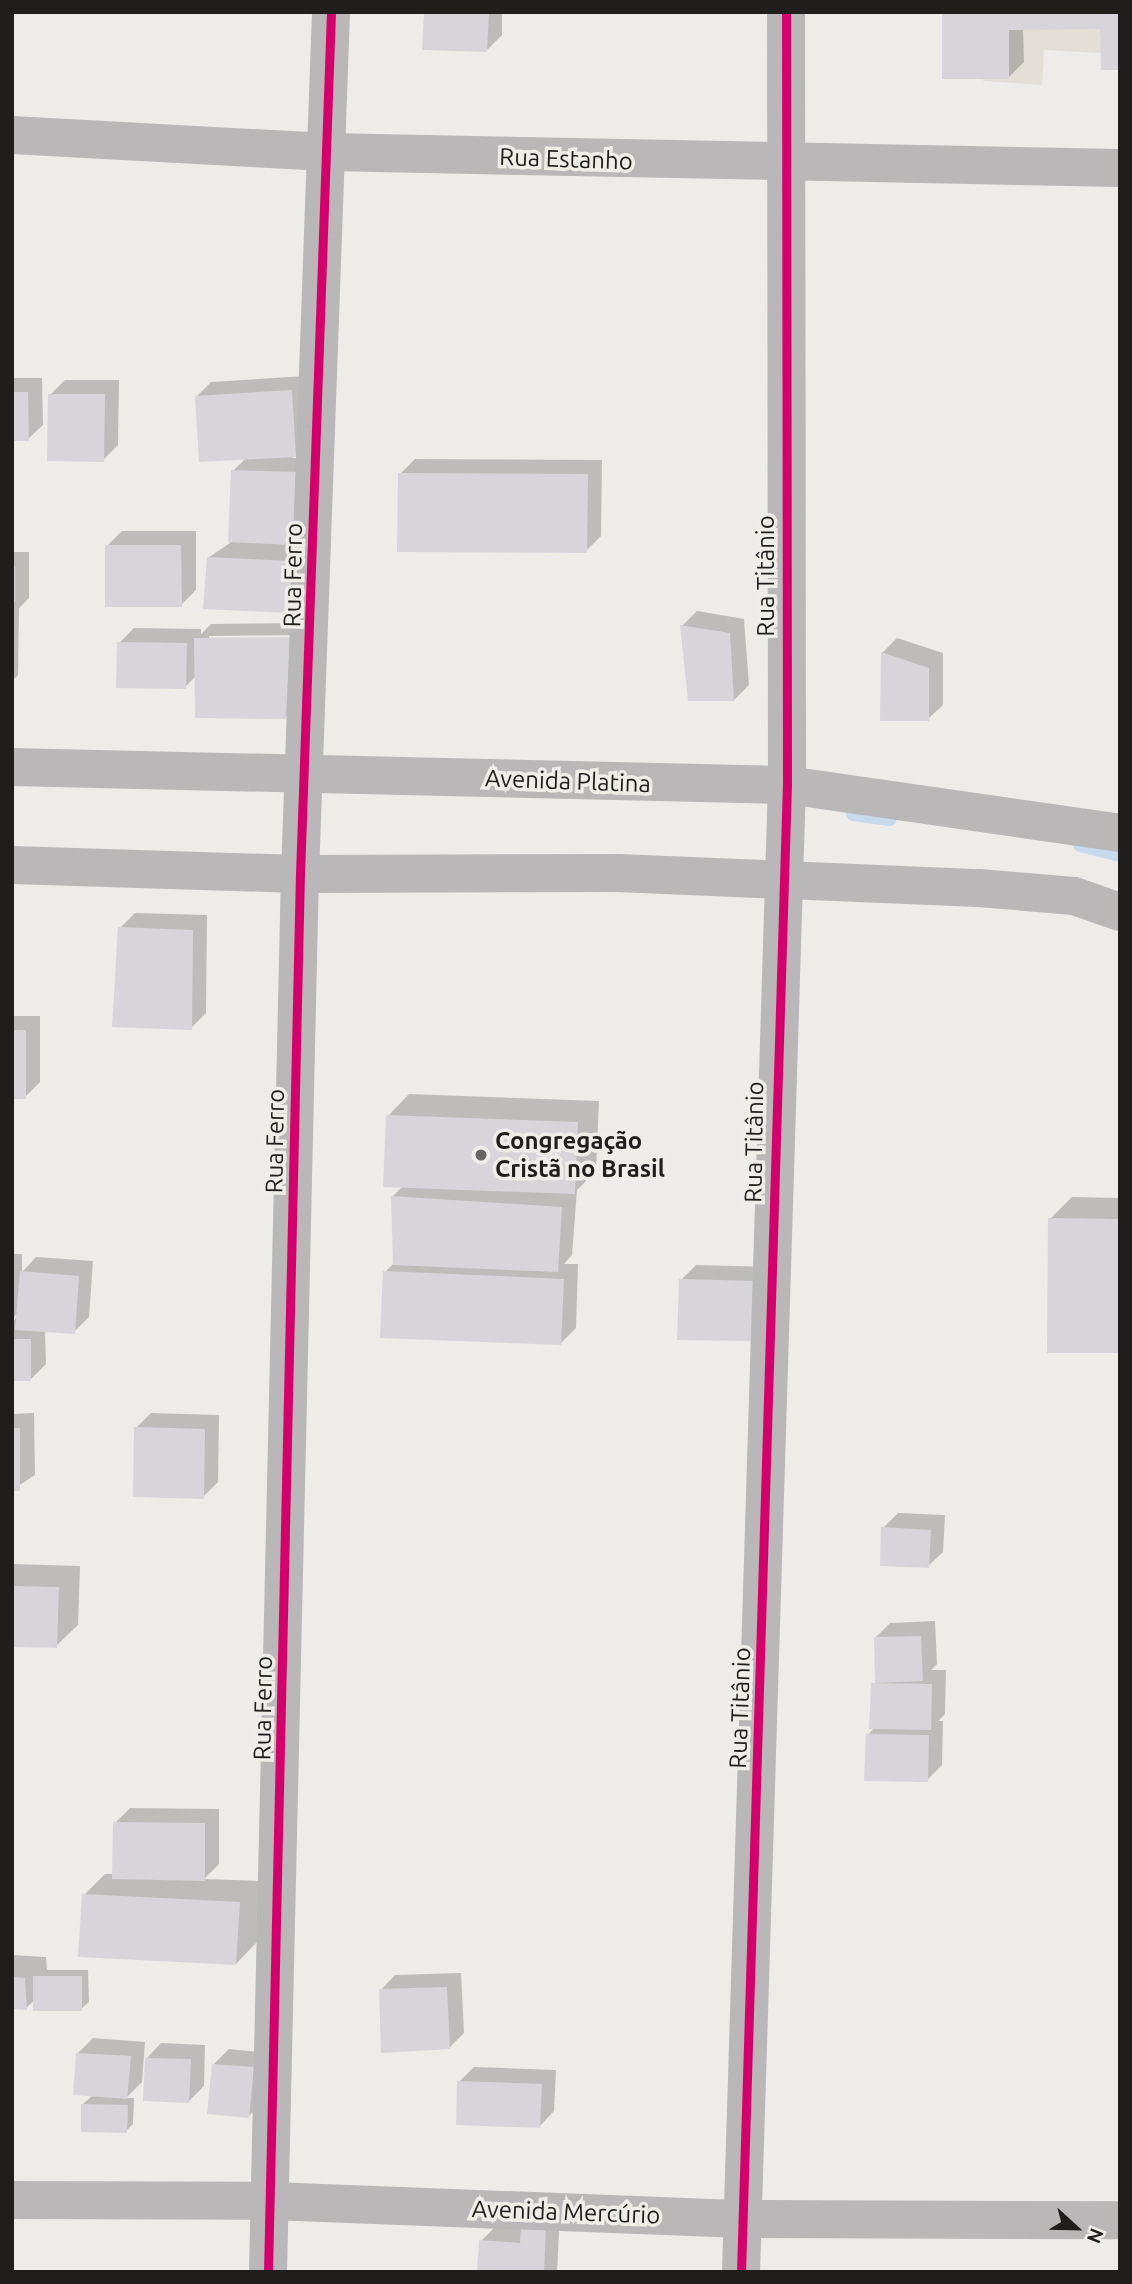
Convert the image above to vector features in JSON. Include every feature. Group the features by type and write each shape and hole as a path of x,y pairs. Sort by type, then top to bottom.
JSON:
{"street":[{"name":"Rua Ferro","path":"268,2272 300,874 308,773 331,12"},
{"name":"Rua Titânio","path":"741,2272 779,880 787,785 783,164 786,12"},
{"name":"Rua Estanho","path":"12,135 328,152 783,164 1120,168"},
{"name":"Avenida Platina","path":"12,767 187,775 308,773 787,785 1120,833"},
{"path":"12,865 300,874 618,873 1074,896 1120,912"},
{"name":"Avenida Mercúrio","path":"12,2200 271,2201 743,2219 1120,2220"}],"shaded area":[{"path":"987,12 1120,12 1120,54 1044,50 1042,85 983,81"}],"building":[{"path":"424,12 489,12 487,52 422,50"},
{"path":"942,12 1120,12 1120,70 1101,70 1100,29 1009,30 1009,79 942,79"},
{"path":"292,390 296,457 199,462 195,396"},
{"path":"12,392 28,392 29,441 12,441"},
{"path":"48,394 105,394 104,462 47,461"},
{"path":"231,470 299,472 295,545 228,542"},
{"path":"398,473 588,474 587,553 397,552"},
{"path":"105,545 181,545 182,607 105,607"},
{"path":"207,557 292,561 289,613 203,609"},
{"path":"12,566 15,566 15,602 12,602"},
{"path":"680,625 730,633 734,701 688,701"},
{"path":"290,637 286,719 195,718 194,638"},
{"path":"117,642 187,643 186,689 116,688"},
{"path":"881,652 929,668 929,721 880,721"},
{"path":"118,927 193,930 192,1030 112,1027"},
{"path":"12,1030 26,1030 26,1099 12,1099"},
{"name":"Congregação Cristã no Brasil","path":"386,1115 578,1122 575,1194 383,1187"},
{"path":"391,1196 562,1207 558,1272 393,1265"},
{"path":"1048,1218 1120,1219 1120,1353 1047,1353"},
{"path":"20,1271 79,1276 75,1334 15,1330"},
{"path":"383,1271 564,1279 561,1345 380,1338"},
{"path":"679,1279 758,1281 757,1341 677,1340"},
{"path":"12,1339 31,1339 31,1381 12,1381"},
{"path":"134,1427 205,1429 204,1499 133,1497"},
{"path":"12,1428 20,1428 20,1491 12,1491"},
{"path":"881,1527 931,1530 929,1568 880,1566"},
{"path":"12,1586 59,1587 57,1648 12,1647"},
{"path":"921,1636 923,1681 875,1683 874,1637"},
{"path":"871,1683 932,1684 931,1730 869,1729"},
{"path":"866,1734 929,1735 928,1782 864,1781"},
{"path":"113,1822 205,1823 205,1881 112,1879"},
{"path":"82,1894 240,1902 236,1965 78,1957"},
{"path":"33,1976 82,1976 82,2011 33,2011"},
{"path":"12,1977 25,1978 27,2010 12,2009"},
{"path":"447,1987 450,2049 381,2053 379,1989"},
{"path":"76,2053 131,2056 127,2099 73,2095"},
{"path":"145,2058 191,2059 189,2103 143,2101"},
{"path":"212,2064 254,2067 249,2118 207,2114"},
{"path":"457,2081 542,2084 540,2128 456,2125"},
{"path":"81,2104 128,2105 127,2133 81,2132"},
{"path":"521,2226 546,2228 544,2272 477,2272 479,2240 520,2243"}],"waterway":[{"path":"853,814 890,819"},
{"path":"1080,845 1120,855"}],"cycle path":[{"path":"268,2272 300,874 331,12"},
{"path":"741,2272 787,785 786,12"}],"place":[{"name":"Congregação Cristã no Brasil","path":"481,1155"}]}
